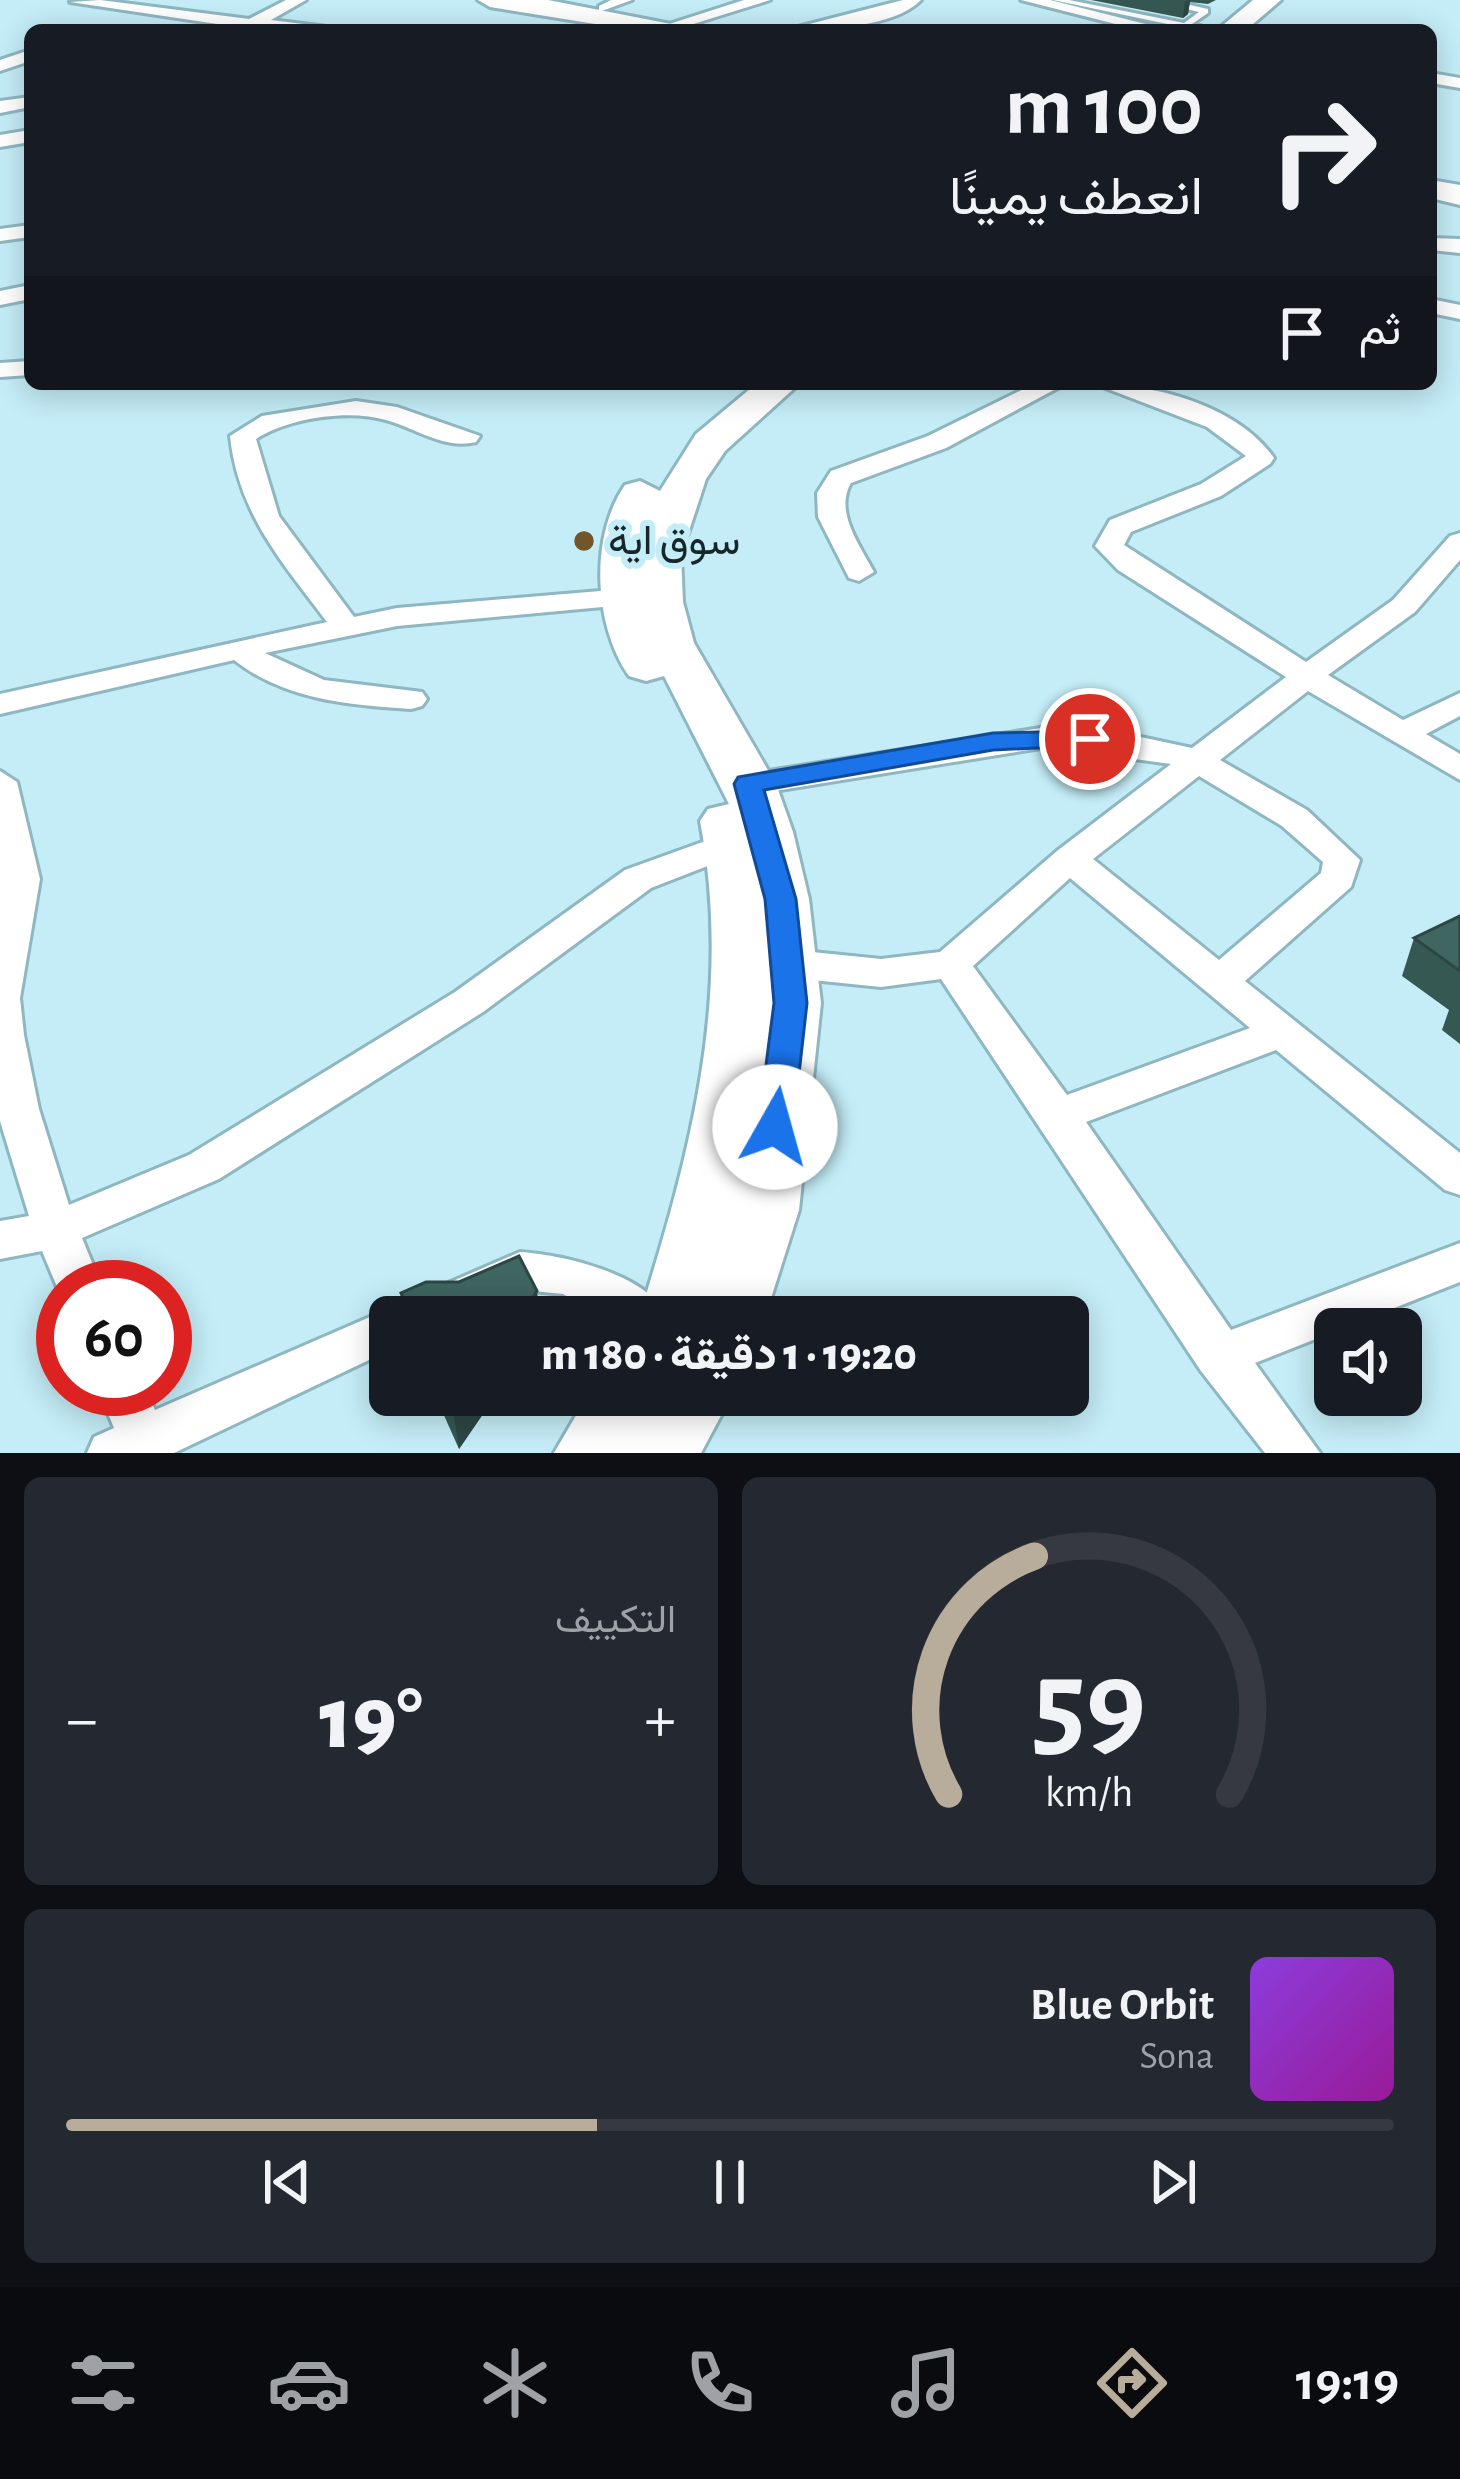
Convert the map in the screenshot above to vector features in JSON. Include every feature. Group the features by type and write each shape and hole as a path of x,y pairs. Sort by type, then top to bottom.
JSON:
{"main road":[{"path":"490,0 655,24"},
{"path":"531,0 614,4 668,24"},
{"path":"1238,24 1269,0"},
{"path":"1270,24 1300,0"},
{"path":"731,390 684,425 638,496 623,562 624,598 636,648 706,768 733,843 765,961 790,1003 765,1210 737,1296"},
{"path":"681,1296 711,1200 780,899 748,784 670,643 660,602 659,555 670,514 697,461 740,414 772,390"},
{"path":"616,1441 658,1416"},
{"path":"703,1453 707,1416"}],"street":[{"path":"78,2 251,24 298,0"},
{"path":"691,24 762,0"},
{"path":"824,24 903,8 913,0"},
{"path":"1029,0 1122,24"},
{"path":"859,572 832,517 831,493 842,477 937,442 1041,390"},
{"path":"1124,390 1229,428 1255,444 1261,458 1238,477 1187,502 1120,526 1109,546 1128,564 1460,769"},
{"path":"345,625 267,528 245,471 244,436 254,426 272,420 360,409 385,411 427,433 467,436"},
{"path":"765,961 881,973 951,964 1070,859 1194,761 1404,606 1460,542"},
{"path":"0,704 345,625 624,598"},
{"path":"241,649 262,668 304,686 336,694 411,699"},
{"path":"1402,734 1460,703"},
{"path":"748,784 1047,737 1090,739 1194,761 1325,838 1342,860 1338,878 1220,981"},
{"path":"0,782 22,880 8,934 0,998 5,1067 69,1260"},
{"path":"0,1240 56,1230 203,1167 469,1002 638,879 733,843"},
{"path":"1070,859 1460,1178"},
{"path":"951,964 1059,1115 1218,1355 1295,1453"},
{"path":"1059,1115 1282,1032"},
{"path":"1218,1355 1460,1262"},
{"path":"462,1296 520,1271 570,1275 608,1296"},
{"path":"128,1416 135,1448 369,1338"}],"lane":[{"path":"1057,0 1181,24"},
{"path":"1176,4 1205,11 1187,24"}],"building":[{"path":"1460,916 1460,971 1414,938"},
{"path":"519,1256 537,1291 534,1296 401,1293 426,1282 459,1282"}],"place":[{"name":"سوق اية","path":"584,541"}],"route":[{"path":"775,1127 790,1003 780,899 766,832 748,784 993,741 1090,739"}]}
